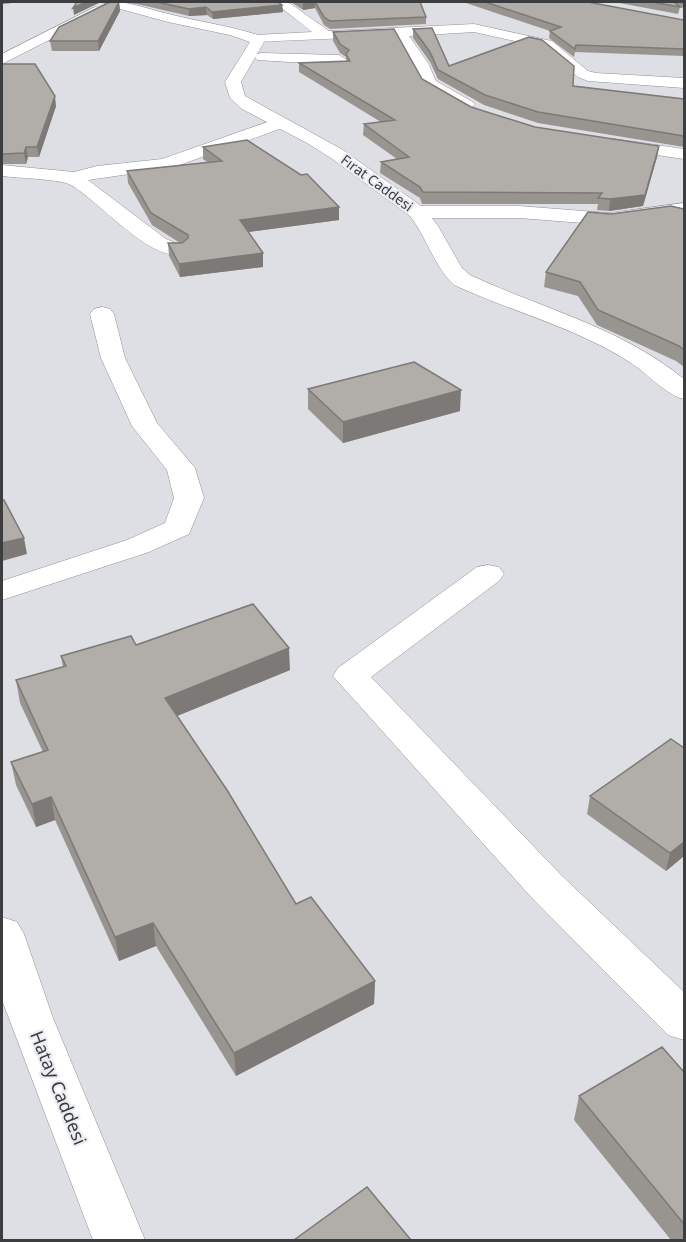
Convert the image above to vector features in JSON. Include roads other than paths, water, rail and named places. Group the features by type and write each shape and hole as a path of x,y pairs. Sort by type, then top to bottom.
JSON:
{"street":[{"path":"2,60 112,2 168,18 232,31 253,48 339,60"},
{"path":"280,2 324,34"},
{"path":"473,10 474,28"},
{"path":"253,48 324,34 474,28 547,44 583,74 594,78 684,83"},
{"path":"399,31 420,63 429,84 477,111"},
{"name":"Fırat Caddesi","path":"253,48 233,82 238,98 248,106 313,139 337,154 417,212 428,226 453,273 462,280 621,346 664,374 684,391"},
{"path":"2,171 74,178 97,172 165,164 279,123"},
{"path":"601,141 684,154"},
{"path":"74,178 159,243 176,250"},
{"path":"417,212 519,212 609,219 684,209"},
{"path":"2,591 138,546 178,528 189,498 180,468 145,426 113,358 102,314"},
{"path":"488,574 350,676 546,886 684,1021"},
{"name":"Hatay Caddesi","path":"2,934 30,1018 119,1240"}]}
